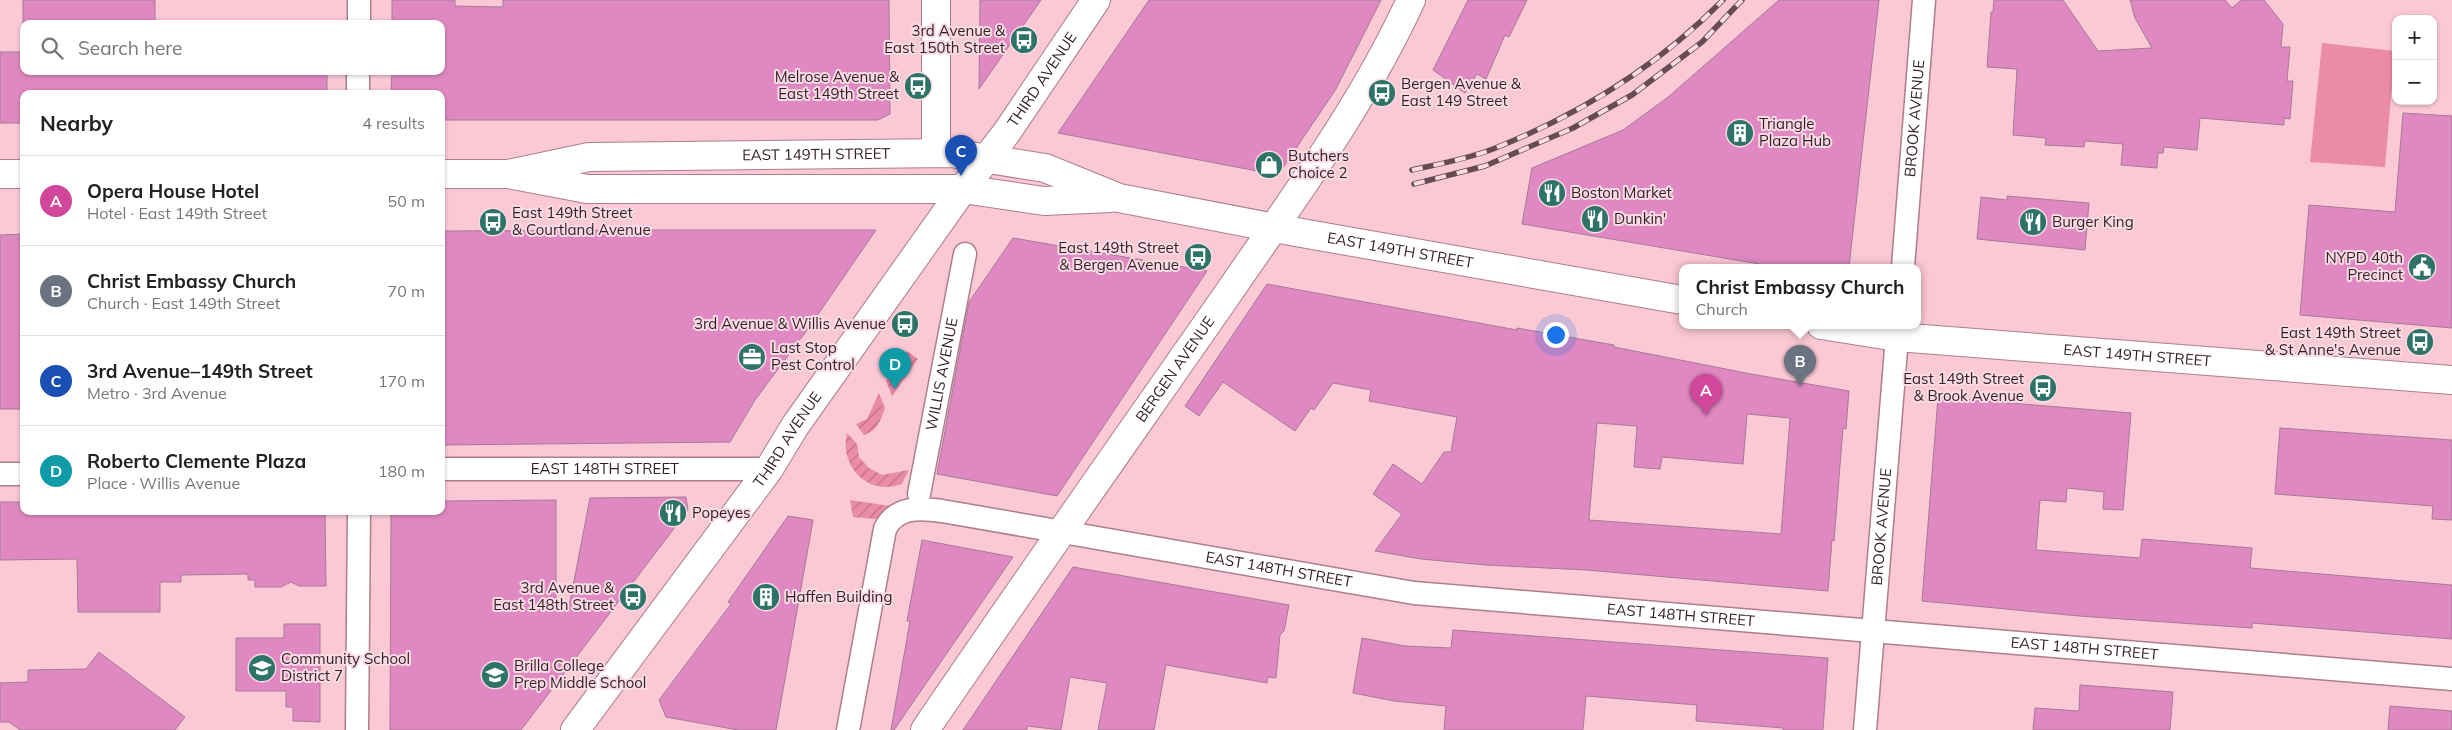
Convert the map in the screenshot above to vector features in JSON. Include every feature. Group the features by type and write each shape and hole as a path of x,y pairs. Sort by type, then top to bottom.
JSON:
{"main road":[{"path":"936,0 936,153"},
{"name":"THIRD AVENUE","path":"578,730 769,469 795,426 987,157 1096,0"},
{"name":"BERGEN AVENUE","path":"925,730 1060,532 1083,503 1274,228 1341,127 1400,25 1411,0"},
{"name":"EAST 149TH STREET","path":"508,174 589,157 936,153 987,157 1045,168 1119,198 1274,228 1679,299"},
{"path":"0,174 20,174"},
{"name":"EAST 149TH STREET","path":"445,174 508,174 587,189 963,189 1044,200 1119,198"},
{"name":"EAST 149TH STREET","path":"1872,329 2452,380"}],"street":[{"path":"359,0 359,20"},
{"name":"BROOK AVENUE","path":"1903,264 1924,0"},
{"path":"358,75 358,90"},
{"name":"WILLIS AVENUE","path":"918,501 965,254"},
{"name":"BROOK AVENUE","path":"1865,730 1898,331"},
{"name":"EAST 148TH STREET","path":"445,469 769,469"},
{"path":"0,474 20,474"},
{"path":"848,730 885,529 895,514 918,501"},
{"name":"EAST 148TH STREET","path":"918,501 942,511 1414,593 2452,679"},
{"path":"357,730 358,515"}],"shaded area":[{"path":"2322,43 2392,51 2392,86 2385,167 2310,162"},
{"path":"907,351 918,359 892,396 886,381"},
{"path":"879,393 885,408 875,428 864,435 856,424 867,419"},
{"path":"847,433 857,444 859,457 869,468 882,475 909,470 902,484 890,487 878,486 859,476 847,457"},
{"path":"850,500 890,506 876,519 853,517"}],"building":[{"path":"23,0 155,0 155,20 23,20"},
{"path":"392,0 455,0 455,6 503,7 503,0 889,0 890,114 878,120 445,120 445,90 391,90 392,75 445,75 445,20 392,20"},
{"path":"980,0 1041,0 979,89"},
{"path":"1149,0 1381,0 1336,89 1278,175 1058,133"},
{"path":"1468,0 1527,0 1509,37 1505,35 1486,79 1477,74 1465,93 1433,70"},
{"name":"Triangle Plaza Hub","path":"1779,0 1879,0 1849,264 1759,264 1522,224 1532,168 1623,130 1667,98"},
{"path":"1994,0 2063,0 2098,51 2152,48 2135,18 2130,0 2225,0 2232,8 2241,0 2264,0 2283,24 2281,47 2290,47 2287,81 2293,81 2290,119 2284,118 2284,125 2200,118 2197,150 2164,147 2163,153 2158,153 2157,168 2121,165 2123,144 2085,141 2084,147 2045,145 2046,138 2013,135 2017,69 1987,67 1991,12 1993,12"},
{"path":"0,52 20,52 20,75 327,75 327,90 20,90 20,123 0,123"},
{"path":"2403,113 2452,116 2452,328 2300,315 2309,205 2395,212"},
{"path":"2007,196 2089,203 2085,250 1977,239 1981,197 2007,200"},
{"path":"876,230 810,326 755,400 730,442 445,445 445,231"},
{"path":"20,234 20,409 0,409 0,235"},
{"path":"1013,238 1207,271 1057,496 937,474 969,302"},
{"path":"1267,284 1517,330 1517,328 1614,345 1614,347 1751,374 1849,391 1846,429 1843,428 1828,591 1586,570 1486,565 1421,559 1375,551 1402,514 1373,494 1393,464 1422,484 1444,452 1451,452 1457,417 1369,401 1371,390 1333,383 1314,410 1311,408 1295,431 1223,382 1199,416 1185,406","holes":["1747,414 1790,418 1781,534 1589,520 1597,423 1637,426 1634,467 1660,469 1662,457 1743,464"]},
{"path":"1938,397 2131,413 2123,510 2103,509 2104,492 2067,488 2066,502 2040,500 2036,550 2140,558 2142,539 2252,548 2250,568 2452,585 2452,639 2252,623 2252,628 2079,616 1922,601"},
{"path":"2280,428 2452,440 2452,520 2432,519 2433,506 2275,494"},
{"path":"686,497 688,510 521,730 390,730 391,515 445,515 445,501 556,500 556,610 568,612 590,498"},
{"path":"0,502 20,502 20,515 325,515 326,586 299,586 291,582 281,587 255,587 255,580 248,580 248,574 181,575 181,582 160,582 160,612 78,612 77,559 0,560"},
{"path":"788,516 813,520 776,730 738,730 666,717 659,700 731,604 728,602"},
{"path":"922,540 1013,557 894,730 891,730 910,621 907,621"},
{"path":"1073,567 1289,605 1284,631 1280,635 1276,678 1268,677 1267,683 1166,665 1154,730 1098,730 1107,683 1070,677 1061,730 1027,726 1027,730 963,730"},
{"path":"284,624 320,624 320,722 293,721 293,707 286,707 286,691 236,691 236,638 284,638"},
{"path":"1453,630 1828,658 1823,730 1783,730 1783,728 1696,721 1697,705 1586,696 1583,730 1444,730 1446,706 1394,701 1353,693 1362,638 1405,646 1451,648"},
{"path":"99,652 185,717 175,730 20,730 9,722 0,722 0,683 28,682 28,670 86,669"},
{"path":"2080,685 2173,692 2170,730 2033,730 2035,708 2079,711"},
{"path":"2390,706 2452,711 2452,730 2388,730"}],"railway":[{"path":"1412,170 1483,153 1557,120 1587,104 1672,47 1723,0"},
{"path":"1414,184 1485,166 1573,128 1632,95 1702,42 1742,0"}],"place":[{"name":"3rd Avenue & East 150th Street","path":"1024,40"},
{"name":"Melrose Avenue & East 149th Street","path":"918,86"},
{"name":"Bergen Avenue & East 149 Street","path":"1382,93"},
{"name":"Triangle Plaza Hub","path":"1740,133"},
{"name":"Butchers Choice 2","path":"1269,165"},
{"name":"3rd Avenue–149th Street","path":"961,176"},
{"name":"Boston Market","path":"1552,193"},
{"name":"Dunkin'","path":"1595,219"},
{"name":"East 149th Street & Courtland Avenue","path":"493,222"},
{"name":"Burger King","path":"2033,222"},
{"name":"East 149th Street & Bergen Avenue","path":"1198,257"},
{"name":"NYPD 40th Precinct","path":"2422,267"},
{"name":"3rd Avenue & Willis Avenue","path":"905,324"},
{"name":"East 149th Street & St Anne's Avenue","path":"2420,342"},
{"name":"Last Stop Pest Control","path":"752,357"},
{"name":"Christ Embassy Church","path":"1800,386"},
{"name":"East 149th Street & Brook Avenue","path":"2043,388"},
{"name":"Roberto Clemente Plaza","path":"895,389"},
{"name":"Opera House Hotel","path":"1706,415"},
{"name":"Popeyes","path":"673,513"},
{"name":"3rd Avenue & East 148th Street","path":"633,597"},
{"name":"Haffen Building","path":"766,597"},
{"name":"Community School District 7","path":"262,668"},
{"name":"Brilla College Prep Middle School","path":"495,675"}]}
